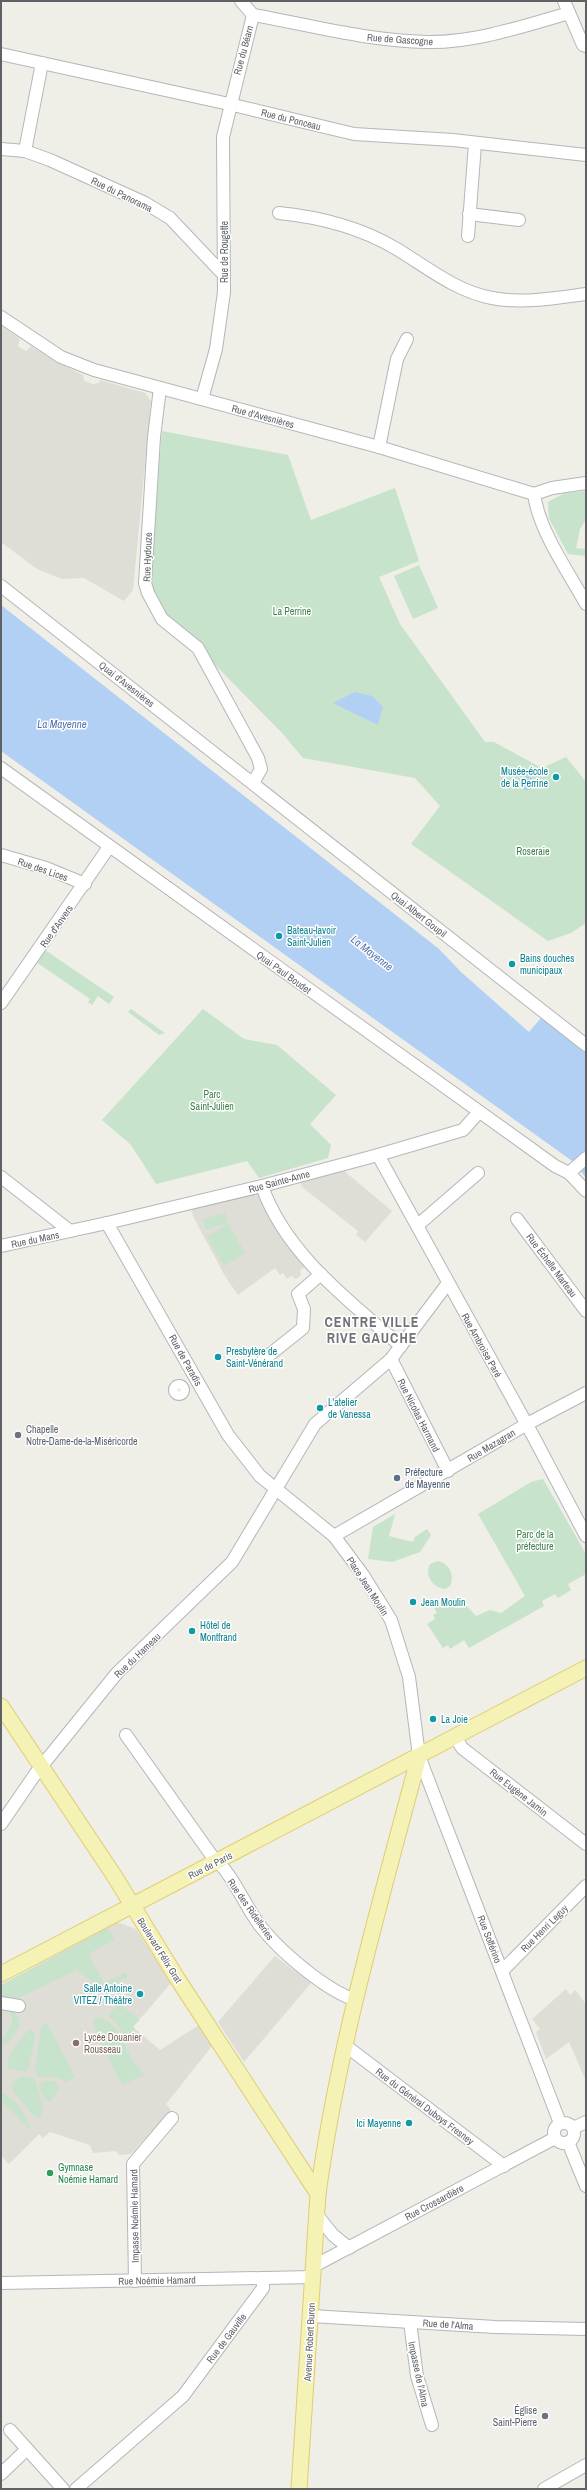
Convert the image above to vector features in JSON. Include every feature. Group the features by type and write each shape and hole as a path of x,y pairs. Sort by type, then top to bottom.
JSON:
{"main road":[{"name":"Rue de Paris","path":"1,1974 131,1904 218,1861 586,1668"},
{"name":"Boulevard Félix Grat","path":"1,1706 318,2194"},
{"name":"Avenue Robert Buron","path":"299,2489 318,2194 323,2160 356,2000 419,1756"},
{"path":"278,2133 286,2135 300,2159 313,2163 323,2160"}],"street":[{"name":"Rue du Béarn","path":"230,104 253,15 241,1"},
{"path":"564,1 583,45 586,46"},
{"name":"Rue de Gascogne","path":"253,15 376,39 428,42 503,32 569,13"},
{"name":"Rue du Ponceau","path":"1,54 230,104 354,134 453,140 475,144 586,156"},
{"path":"25,151 42,63"},
{"name":"Rue de Rougette","path":"202,399 221,321 223,274 223,137 230,104"},
{"path":"468,236 475,144"},
{"name":"Rue du Panorama","path":"1,149 25,151 145,203 170,218 223,274"},
{"path":"279,213 331,223 364,233 396,249 448,282 491,298 530,300 586,294"},
{"path":"469,214 520,220"},
{"name":"Rue d'Avesnières","path":"1,317 61,357 94,370 379,447 534,494"},
{"path":"379,447 397,360 407,339"},
{"name":"Rue Hydouze","path":"160,388 154,437 145,583 148,593 162,619 198,648 258,758 261,769 253,783"},
{"path":"586,483 552,488 534,494 537,511 586,604"},
{"name":"Quai d'Avesnières","path":"1,586 253,783"},
{"name":"Quai Paul Boudet","path":"1,768 479,1112 569,1173 586,1191"},
{"name":"Quai Albert Goupil","path":"253,783 586,1045"},
{"name":"Rue d'Anvers","path":"1,1004 109,847"},
{"name":"Rue des Lices","path":"1,855 46,868 85,884"},
{"name":"Rue Sainte-Anne","path":"70,1231 262,1186 378,1155 463,1130 479,1112"},
{"name":"Rue Ambroise Paré","path":"378,1155 527,1424 586,1536"},
{"path":"569,1173 586,1158"},
{"path":"418,1225 478,1173"},
{"path":"1,1177 70,1231"},
{"path":"262,1186 267,1199 298,1249 321,1274 401,1346"},
{"name":"Rue Échelle Marteau","path":"517,1219 586,1311"},
{"name":"Rue de Paradis","path":"107,1223 228,1435 260,1476 334,1536"},
{"name":"Rue du Mans","path":"1,1246 70,1231"},
{"path":"263,1360 303,1328 304,1309 298,1294 321,1274"},
{"name":"Rue du Hameau","path":"1,1824 41,1768 117,1673 232,1562 315,1424 391,1358 448,1283"},
{"name":"Rue Nicolas Harmand","path":"391,1358 448,1471"},
{"path":"183,1389 196,1380"},
{"name":"Rue Mazagran","path":"334,1536 527,1424 586,1393"},
{"name":"Place Jean Moulin","path":"334,1536 374,1591 393,1626 409,1677 419,1756"},
{"name":"Rue des Ridelleries","path":"126,1735 212,1856 218,1861 258,1923 274,1942 336,1992 356,2000"},
{"name":"Rue Eugène Jamin","path":"455,1736 462,1748 586,1844"},
{"name":"Rue Solférino","path":"419,1756 560,2123"},
{"name":"Rue Henri Leguy","path":"502,1971 586,1886"},
{"path":"1,2004 19,2006"},
{"name":"Rue du Général Duboys Fresney","path":"346,2046 504,2166"},
{"name":"Impasse Noémie Hamard","path":"135,2280 133,2164 172,2118"},
{"path":"573,2128 586,2122"},
{"path":"560,2123 569,2124 573,2128 574,2135 568,2142 562,2143 555,2138 554,2129 560,2123"},
{"name":"Rue Crossardière","path":"313,2272 349,2248 555,2138"},
{"path":"568,2142 586,2186"},
{"path":"317,2215 332,2235 349,2248"},
{"name":"Rue Noémie Hamard","path":"1,2283 263,2278 313,2272"},
{"name":"Rue de Gauville","path":"76,2489 183,2396 263,2288 263,2278"},
{"name":"Rue de l'Alma","path":"311,2316 410,2322 586,2329"},
{"name":"Impasse de l'Alma","path":"410,2322 417,2376 432,2425"},
{"path":"10,2430 63,2489"},
{"path":"1,2474 28,2449"},
{"path":"544,2489 586,2465"}],"shaded area":[{"path":"1,326 20,339 18,346 22,349 26,351 31,346 56,362 83,375 84,381 93,384 99,383 100,380 145,393 151,401 133,590 124,601 84,578 62,579 37,569 1,542"},
{"path":"343,1170 392,1211 365,1242 356,1235 358,1231 302,1187 300,1181"},
{"path":"258,1192 307,1265 300,1270 301,1275 296,1279 291,1276 287,1279 283,1273 280,1275 275,1268 238,1295 225,1276 194,1218 191,1209"},
{"name":"Lycée Douanier Rousseau","path":"117,1922 136,1929 171,1983 133,2027 160,2050 199,2025 212,2046 166,2104 171,2110 131,2154 119,2155 116,2151 93,2153 90,2145 50,2132 43,2138 39,2134 9,2164 1,2156 1,1985"},
{"path":"275,1956 311,1983 244,2062 218,2022"},
{"path":"566,1989 570,1995 575,1990 586,2004 586,2081 569,2042 546,2059 536,2032 540,2029 532,2019"}],"green space":[{"name":"La Perrine","path":"162,431 288,455 311,520 395,488 419,561 379,577 400,624 485,742 494,742 540,767 540,769 566,757 586,782 586,923 571,933 548,941 411,844 440,806 415,778 303,758 283,734 161,610 150,579"},
{"path":"586,491 586,519 580,529 576,548 586,549 586,556 568,554 549,518 548,502 565,493"},
{"path":"419,565 438,608 413,619 394,576"},
{"path":"45,950 114,997 109,1004 98,996 92,1005 88,1002 90,999 36,962"},
{"path":"131,1009 165,1033 159,1035 128,1012"},
{"name":"Parc Saint-Julien","path":"203,1009 244,1039 277,1045 336,1095 310,1124 331,1145 328,1158 259,1178 247,1161 156,1184 131,1145 102,1120"},
{"path":"225,1213 228,1223 206,1229 203,1219"},
{"path":"228,1224 245,1253 224,1266 207,1237"},
{"name":"Parc de la préfecture","path":"543,1479 586,1554 586,1574 568,1584 571,1590 558,1598 555,1594 542,1601 544,1606 469,1648 464,1640 450,1649 448,1645 443,1648 427,1624 435,1619 433,1615 437,1613 433,1606 446,1599 455,1598 464,1603 476,1616 490,1610 501,1613 525,1596 478,1514 531,1482"},
{"path":"395,1514 389,1536 413,1542 415,1537 427,1529 431,1535 420,1552 392,1562 368,1559 373,1527"},
{"path":"438,1561 442,1562 448,1567 452,1578 450,1586 445,1589 433,1584 428,1572 430,1564"},
{"path":"108,1928 115,1940 95,1950 89,1956 104,1983 126,1972 127,1978 112,1984 100,1984 88,1979 76,1970 17,1999 1,2001 1,1985"},
{"path":"119,2003 139,2020 133,2027 135,2029 126,2038 115,2021 108,2016"},
{"path":"2,2007 17,2015 19,2026 13,2037 1,2048 1,2039 7,2036 6,2033 12,2022 12,2015 10,2012"},
{"path":"96,2017 109,2022 114,2027 122,2038 132,2060 144,2075 122,2085 99,2039 93,2020"},
{"path":"47,2023 75,2077 66,2082 56,2077 39,2077 35,2072 41,2026"},
{"path":"30,2030 35,2033 35,2037 28,2070 25,2072 8,2068 7,2064 11,2054 27,2031"},
{"path":"21,2077 33,2077 35,2080 43,2108 40,2117 35,2117 12,2090 12,2083"},
{"path":"43,2081 54,2081 60,2089 50,2102 45,2099 39,2086"},
{"path":"1,2092 20,2107 26,2117 30,2129 1,2101"}],"water":[{"name":"La Mayenne","path":"1,605 439,949 461,972 529,1032 541,1018 586,1053 586,1178 575,1163 1,751"},
{"path":"355,692 372,696 383,707 378,725 333,703"},
{"path":"524,776 530,776 534,780 534,786 530,790 524,790 520,786 520,780"}],"place":[{"name":"Musée-école de la Perrine","path":"556,777"},
{"name":"Bateau-lavoir Saint-Julien","path":"279,936"},
{"name":"Bains douches municipaux","path":"512,964"},
{"name":"Presbytère de Saint-Vénérand","path":"218,1357"},
{"name":"L'atelier de Vanessa","path":"320,1408"},
{"name":"Chapelle Notre-Dame-de-la-Miséricorde","path":"18,1435"},
{"name":"Préfecture de Mayenne","path":"397,1478"},
{"name":"Jean Moulin","path":"413,1602"},
{"name":"Hôtel de Montfrand","path":"192,1631"},
{"name":"La Joie","path":"433,1719"},
{"name":"Salle Antoine VITEZ / Théâtre","path":"140,1994"},
{"name":"Lycée Douanier Rousseau","path":"76,2043"},
{"name":"Ici Mayenne","path":"409,2123"},
{"name":"Gymnase Noémie Hamard","path":"50,2173"},
{"name":"Église Saint-Pierre","path":"545,2416"}],"district":[{"name":"CENTRE VILLE RIVE GAUCHE","path":"372,1330"}],"park label":[{"name":"Roseraie","path":"533,851"}]}
